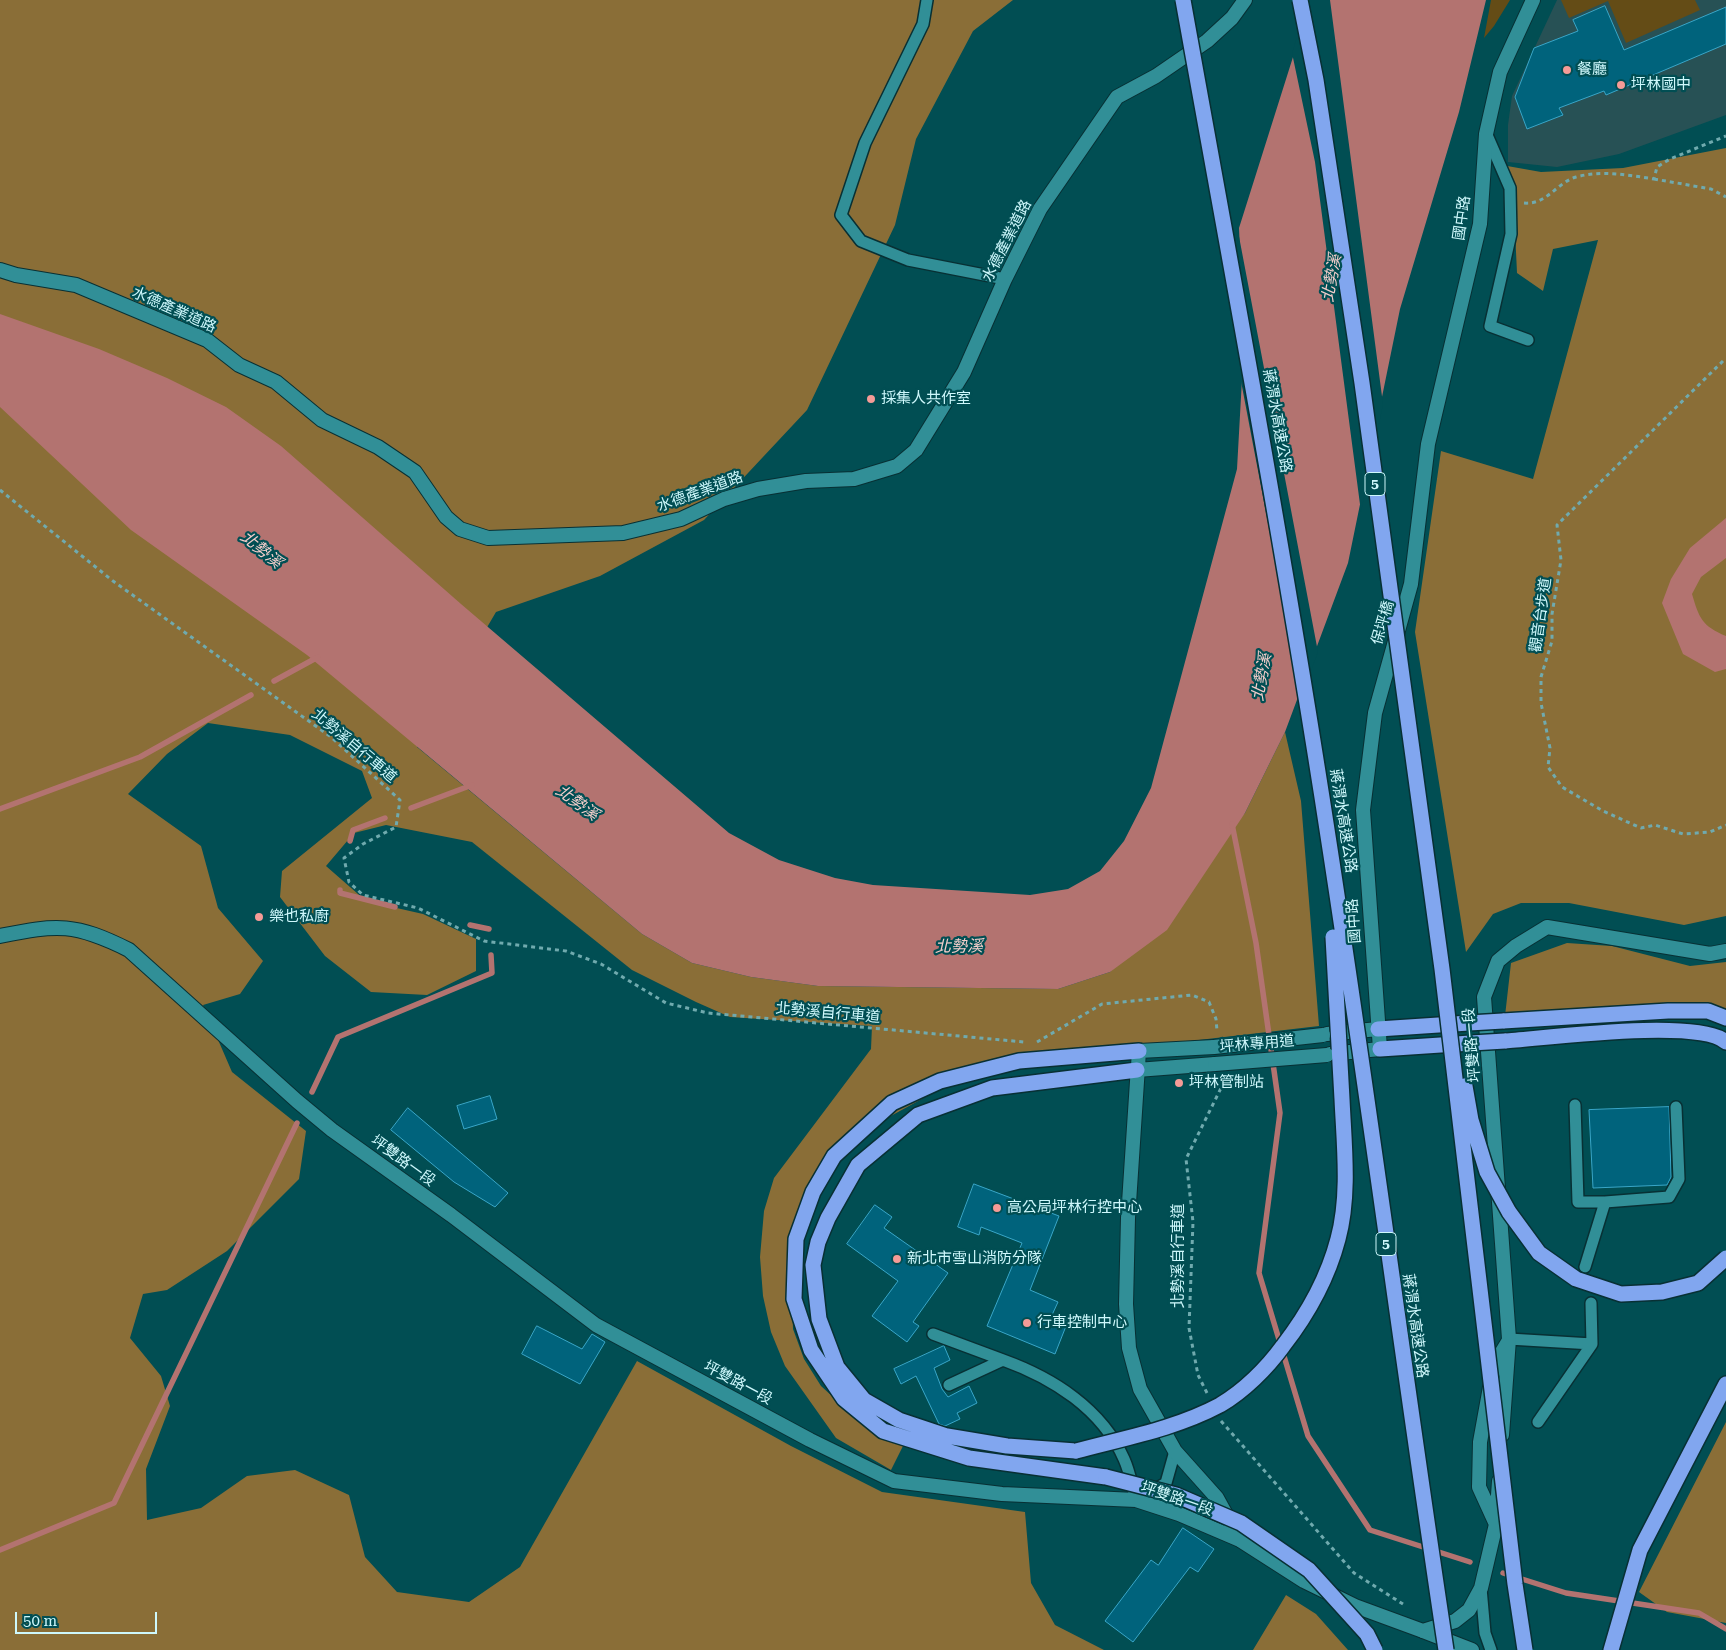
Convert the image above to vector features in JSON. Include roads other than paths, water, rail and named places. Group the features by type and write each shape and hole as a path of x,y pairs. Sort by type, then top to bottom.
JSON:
{"highway":[{"name":"蔣渭水高速公路","path":"1183,0 1276,514 1328,838 1410,1417 1446,1650"},
{"name":"5","path":"1300,0 1316,80 1362,383 1442,969 1514,1574 1525,1650"},
{"path":"1138,1070 992,1088 918,1115 858,1165 828,1218 818,1242 813,1265 819,1319 837,1367 864,1400 899,1420 947,1436 1008,1446 1076,1451 1171,1426 1220,1404 1245,1386 1271,1361 1301,1323 1324,1277 1338,1238 1344,1200 1344,1135 1328,838"},
{"path":"1442,969 1472,1120 1487,1172 1509,1212 1539,1253 1576,1279 1621,1294 1662,1292 1698,1283 1726,1258"},
{"path":"1378,1029 1668,1011 1708,1011 1726,1018"},
{"path":"1380,1049 1661,1030 1706,1033 1726,1042"},
{"path":"1138,1051 1018,1061 940,1080 892,1103 834,1156 813,1192 796,1239 794,1299 811,1350 844,1399 883,1431 969,1458 1106,1477 1176,1495 1241,1523 1309,1570 1367,1634 1375,1650"},
{"path":"1611,1650 1640,1550 1726,1384"}],"street":[{"name":"水德產業道路","path":"0,270 16,275 76,285 208,340 239,365 276,382 322,420 378,447 415,472 446,517 460,529 488,538 624,533 681,519 724,499 758,489 806,481 854,479 897,466 916,450 964,372 1005,279 1040,209 1118,97 1156,76 1207,41 1232,18 1245,0"},
{"name":"國中路","path":"1428,444 1480,224 1486,134 1500,72 1533,0"},
{"name":"保坪橋","path":"1363,810 1375,713 1411,584 1428,444"},
{"name":"國中路","path":"1363,810 1380,1049"},
{"name":"坪雙路一段","path":"0,936 42,928 77,928 129,950 297,1101 332,1130 451,1215 596,1325 810,1440 894,1481 1002,1494 1136,1500 1179,1514 1240,1540 1304,1581 1356,1606 1423,1631 1455,1621 1469,1610 1482,1588 1496,1524 1509,1339 1484,997 1498,961 1516,946 1547,927 1710,954 1726,951"},
{"name":"坪林專用道","path":"1138,1051 1216,1042 1323,1035 1378,1029"},
{"name":"坪林專用道","path":"1138,1070 1218,1069 1327,1054 1380,1049"},
{"path":"1138,1051 1128,1218 1126,1304 1129,1348 1140,1389 1175,1451 1217,1498 1240,1540"},
{"path":"1496,1524 1479,1487 1480,1442 1494,1365 1509,1339"},
{"path":"1423,1631 1472,1650"}],"lane":[{"path":"927,0 923,24 865,143 841,215 861,241 908,260 1005,279"},
{"path":"1486,134 1510,188 1511,234 1490,326 1528,340"},
{"path":"1575,1105 1578,1202 1669,1197 1679,1179 1676,1107"},
{"path":"1585,1267 1604,1202"},
{"path":"1538,1422 1592,1344 1592,1303"},
{"path":"933,1334 1032,1370 1084,1405 1107,1428 1124,1460 1136,1500 1166,1483 1175,1451"},
{"path":"1509,1339 1592,1344"},
{"path":"949,1385 1003,1360"},
{"path":"1482,1588 1484,1633 1491,1650"}],"water":[{"name":"北勢溪","path":"1311,0 1486,0 1459,112 1400,309 1348,563 1285,732 1245,813 1167,930 1110,972 1058,989 818,986 751,977 692,963 642,934 307,655 131,530 0,407 0,314 99,349 167,378 226,407 281,446 461,604 729,833 779,860 835,878 873,885 1030,895 1068,889 1100,871 1124,841 1151,788 1237,469 1244,343 1239,228"},
{"path":"1726,518 1726,558 1701,577 1692,594 1697,609 1707,625 1726,636 1726,669 1715,672 1683,654 1662,603 1671,579 1690,548"}],"waterway":[{"path":"274,681 318,657"},
{"path":"0,809 140,757 251,695"},
{"path":"411,808 472,785"},
{"path":"350,841 353,830 385,818"},
{"path":"1232,824 1256,943 1280,1113 1259,1273 1308,1436 1370,1530 1470,1562"},
{"path":"340,890 340,893 395,907"},
{"path":"470,925 489,929"},
{"path":"312,1092 338,1037 492,973 491,955"},
{"path":"0,1550 114,1503 297,1123"},
{"path":"1503,1573 1566,1593 1699,1613 1726,1629"}],"place":[{"name":"餐廳","path":"1567,70"},
{"name":"坪林國中","path":"1621,85"},
{"name":"採集人共作室","path":"871,399"},
{"name":"樂也私廚","path":"259,917"},
{"name":"坪林管制站","path":"1179,1083"},
{"name":"高公局坪林行控中心","path":"997,1208"},
{"name":"新北市雪山消防分隊","path":"897,1259"},
{"name":"行車控制中心","path":"1027,1323"}]}
